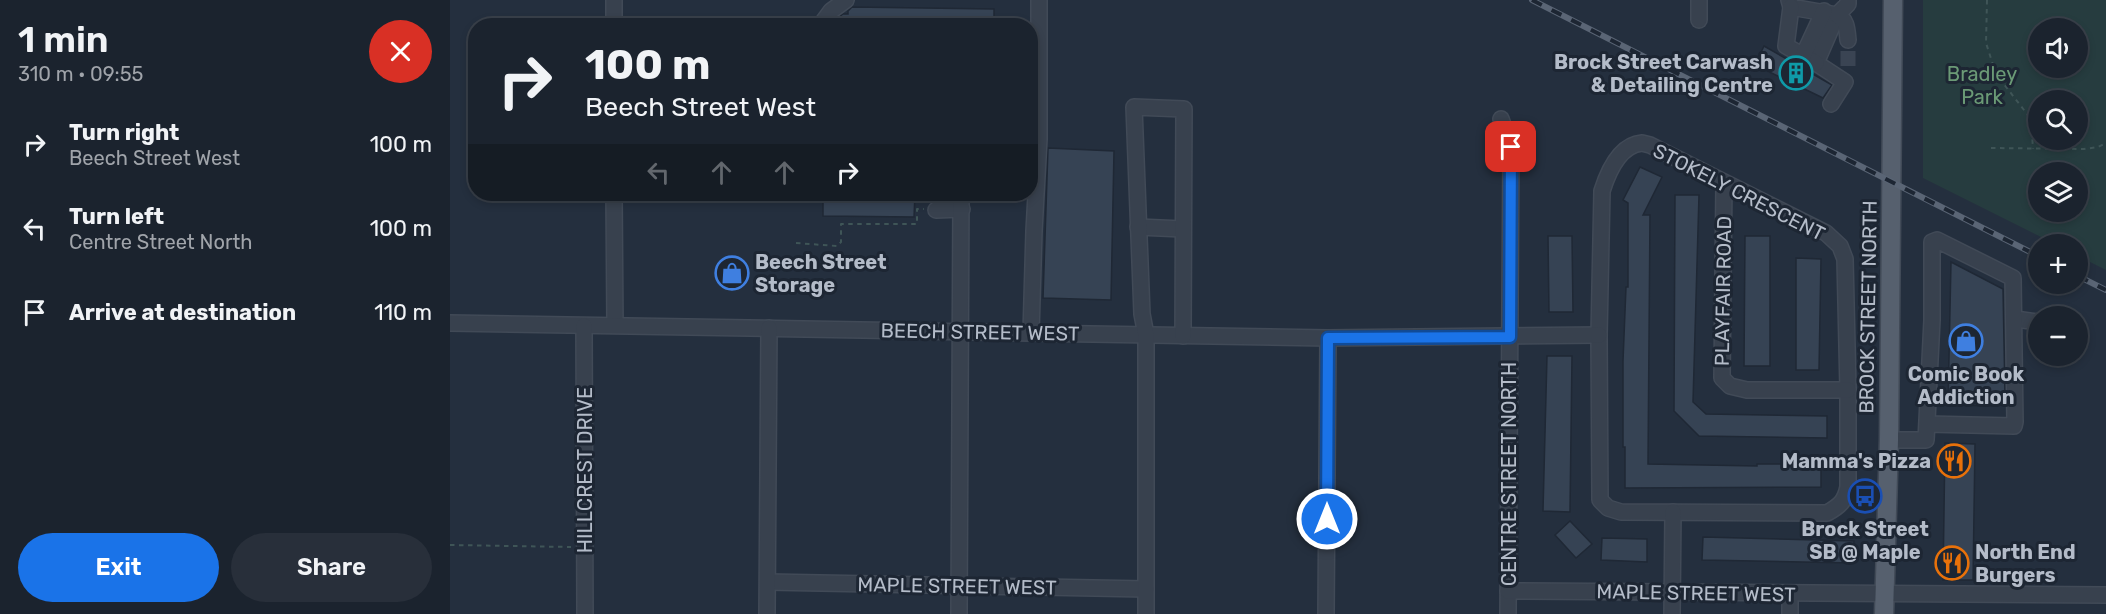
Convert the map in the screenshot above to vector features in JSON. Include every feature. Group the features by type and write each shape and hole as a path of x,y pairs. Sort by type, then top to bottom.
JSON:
{"main road":[{"name":"BROCK STREET NORTH","path":"1884,614 1889,440 1893,0"}],"street":[{"path":"614,0 614,18"},
{"path":"826,18 831,10 846,0"},
{"path":"1038,31 1039,0"},
{"path":"1699,0 1699,20"},
{"path":"1810,59 1830,13 1848,4 1848,0"},
{"path":"1845,82 1786,46 1790,4 1842,17 1848,40"},
{"path":"1832,104 1845,82 1848,66"},
{"path":"1146,614 1146,336 1142,314 1134,107 1184,109 1183,336"},
{"name":"CENTRE STREET NORTH","path":"1501,119 1511,147 1508,614"},
{"name":"STOKELY CRESCENT","path":"1633,144 1650,145 1826,233 1840,246 1845,259 1848,390 1846,498 1839,506 1827,513 1621,512 1608,508 1600,500 1599,335 1602,191 1606,177 1625,148 1633,144"},
{"name":"PLAYFAIR ROAD","path":"1724,183 1722,378 1730,386 1747,390 1848,390"},
{"path":"615,201 615,325"},
{"path":"959,614 961,201"},
{"path":"1031,333 1034,201"},
{"path":"936,210 962,209"},
{"path":"1138,227 1183,229"},
{"path":"1889,440 1926,441 1932,320 1932,242 1936,240 2013,278 2015,319 2013,426 1927,424"},
{"path":"2015,319 2028,321"},
{"name":"BEECH STREET WEST","path":"450,323 1328,338 1599,335"},
{"name":"HILLCREST DRIVE","path":"584,326 585,614"},
{"path":"767,614 769,328"},
{"path":"1326,614 1328,338"},
{"path":"1672,512 1672,614"},
{"name":"MAPLE STREET WEST","path":"768,582 1146,589"},
{"name":"MAPLE STREET WEST","path":"1508,591 2106,595"},
{"path":"1790,594 1790,614"}],"path":[{"path":"1987,0 1986,43 1996,74 2028,115"},
{"path":"2088,148 2106,143"},
{"path":"1991,148 2028,148"},
{"path":"796,243 837,246 841,242 841,224 917,224 917,209 936,210"},
{"path":"450,545 586,547"}],"green space":[{"name":"Bradley Park","path":"1923,0 2106,0 2106,270 2088,261 2088,234 2035,234 1923,178"}],"building":[{"path":"852,7 994,9 994,18 838,18 843,14 848,14"},
{"name":"Brock Street Carwash & Detailing Centre","path":"1764,46 1832,85 1823,98 1755,65"},
{"path":"1048,148 1114,151 1111,300 1043,298"},
{"path":"1640,167 1662,177 1643,215 1650,215 1648,464 1757,466 1757,464 1821,464 1821,487 1625,488 1623,361 1626,287 1628,287 1628,203 1623,200"},
{"path":"1675,195 1699,195 1693,402 1706,414 1827,416 1827,438 1699,436 1674,411"},
{"path":"823,201 915,201 914,217 823,216"},
{"path":"1548,236 1572,236 1573,312 1549,312"},
{"path":"1745,236 1770,236 1770,366 1744,366"},
{"path":"1796,258 1821,259 1819,370 1796,370"},
{"path":"1951,262 2003,289 2005,396 1996,406 1948,405"},
{"path":"1547,356 1572,356 1570,512 1543,511"},
{"path":"1945,443 1975,444 1973,580 1943,580"},
{"path":"1570,521 1592,544 1576,558 1555,535"},
{"path":"1703,537 1854,541 1853,563 1702,560"},
{"path":"1602,538 1647,539 1647,562 1601,560"}],"tunnel":[{"path":"1848,40 1848,66"}],"railway":[{"path":"1532,0 2028,251"},
{"path":"2088,281 2106,290"}],"place":[{"name":"Brock Street Carwash & Detailing Centre","path":"1796,73"},
{"name":"Beech Street Storage","path":"732,273"},
{"name":"Comic Book Addiction","path":"1966,341"},
{"name":"Mamma's Pizza","path":"1954,461"},
{"name":"Brock Street SB @ Maple","path":"1865,496"},
{"name":"North End Burgers","path":"1952,563"}],"route":[{"path":"1327,519 1328,338 1510,337 1511,147"}]}
